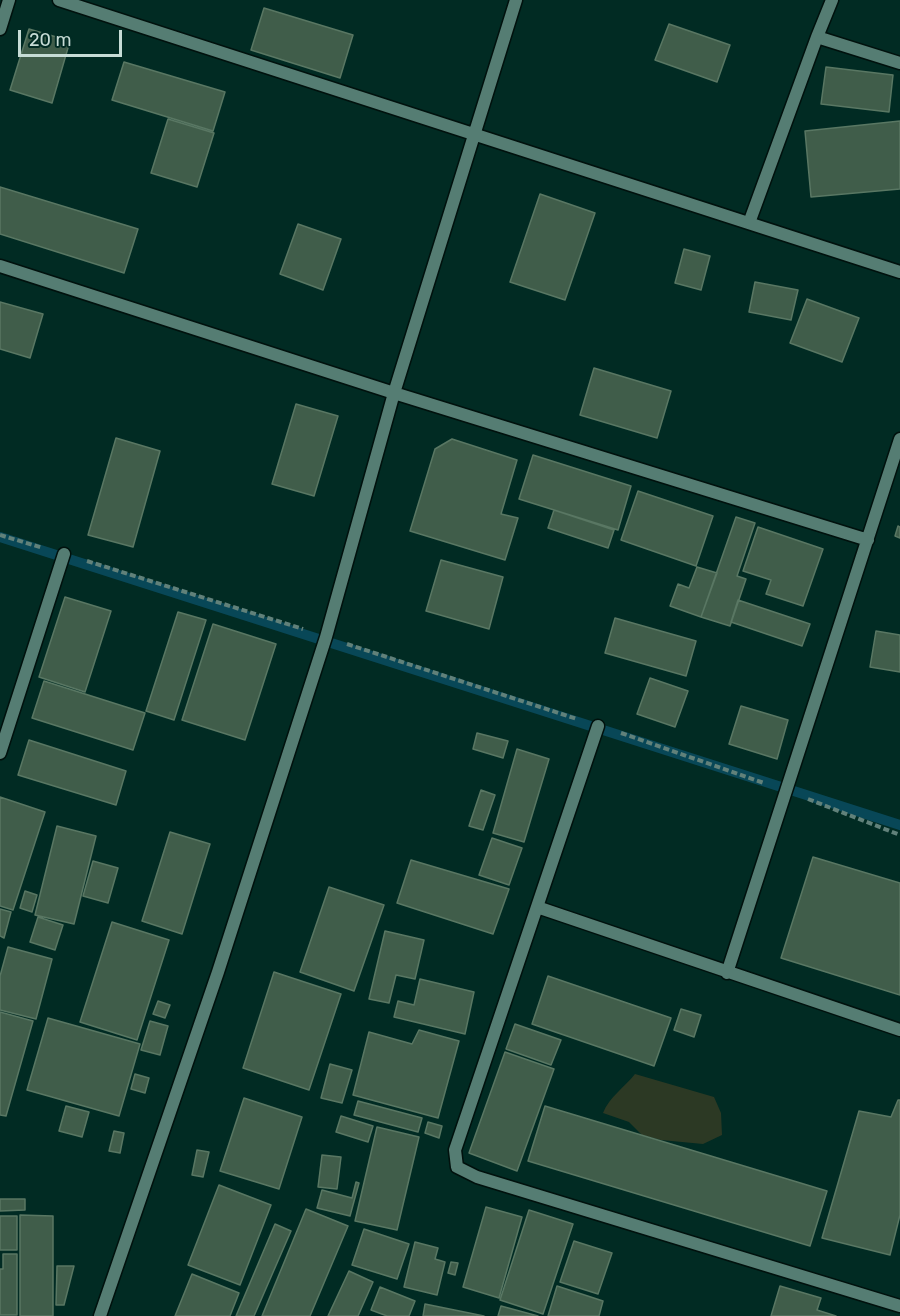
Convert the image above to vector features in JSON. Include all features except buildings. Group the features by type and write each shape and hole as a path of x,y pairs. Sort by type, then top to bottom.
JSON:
{"street":[{"path":"0,29 9,0"},
{"path":"59,0 900,272"},
{"path":"100,1316 218,972 326,637 394,393 516,0"},
{"path":"749,223 832,0"},
{"path":"817,37 900,63"},
{"path":"0,266 394,393 868,540"},
{"path":"727,973 900,439"},
{"path":"0,753 3,736 64,554"},
{"path":"598,726 455,1149 457,1167 477,1178 900,1306"},
{"path":"537,907 900,1030"}],"path":[{"path":"0,536 326,637 598,726 787,791 900,835"}],"green space":[{"path":"635,1074 714,1097 721,1113 722,1135 703,1144 661,1140 642,1135 629,1122 603,1113 613,1097"}],"waterway":[{"path":"0,537 900,825"}]}
